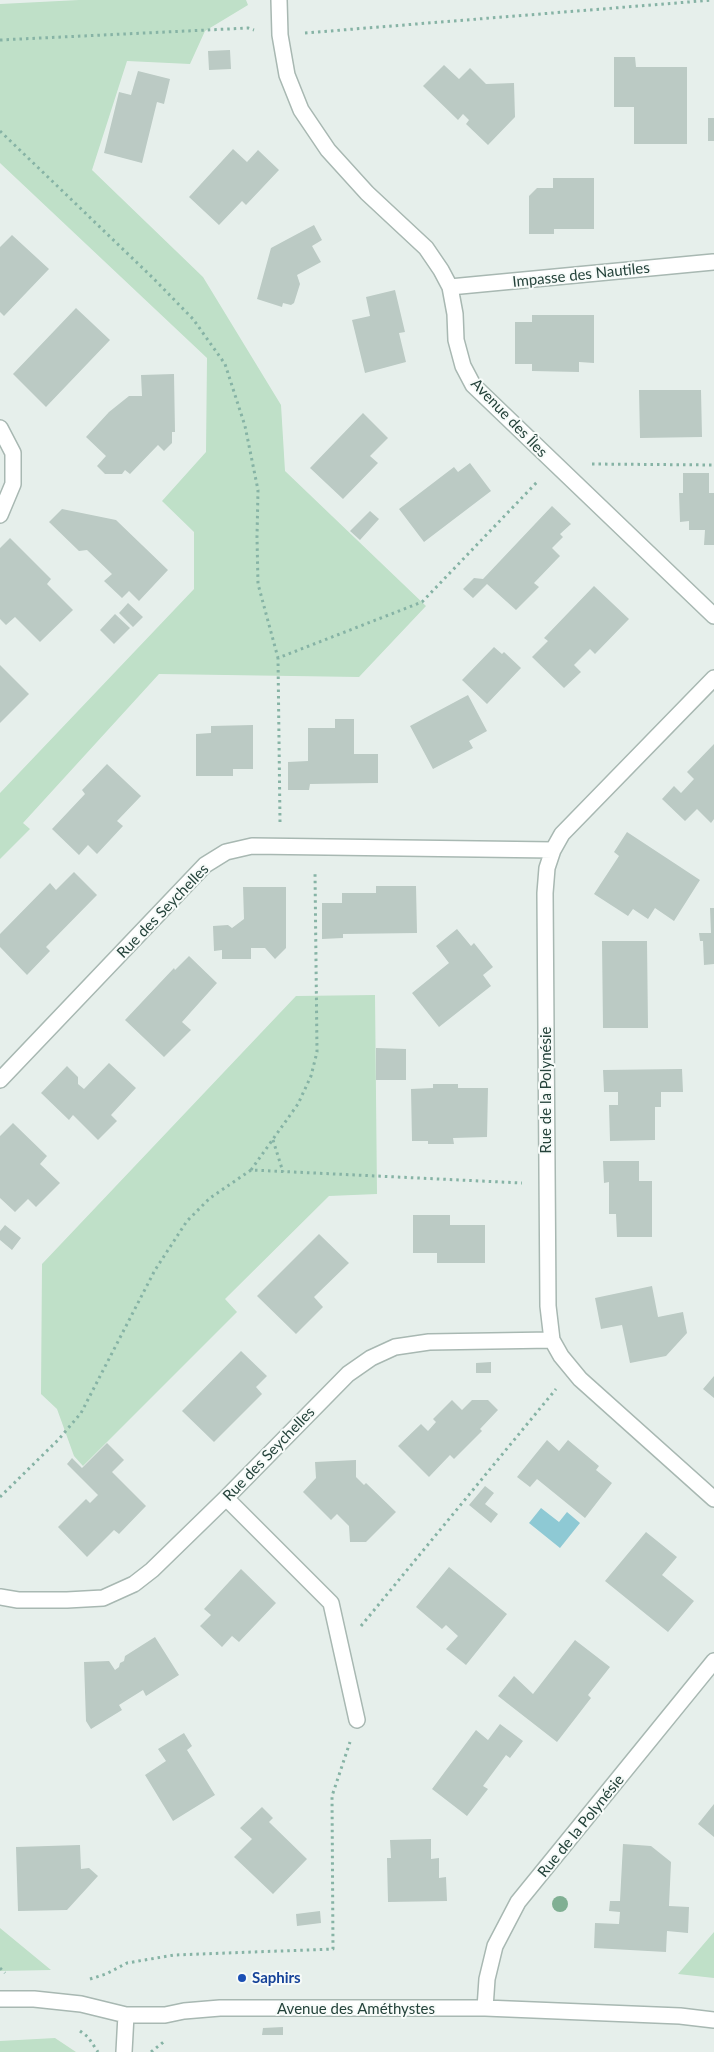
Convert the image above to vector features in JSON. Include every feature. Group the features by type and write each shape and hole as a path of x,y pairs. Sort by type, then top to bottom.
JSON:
{"street":[{"name":"Avenue des Îles","path":"279,0 280,35 287,75 301,110 322,142 367,193 426,248 442,270 450,287 455,314 456,340 463,366 473,385 714,616"},
{"name":"Impasse des Nautiles","path":"450,287 713,262"},
{"path":"0,428 13,453 13,484 0,515"},
{"name":"Rue de la Polynésie","path":"714,678 562,834 553,850 547,868 545,893 548,1306 552,1340 561,1356 580,1379 714,1499"},
{"name":"Rue des Seychelles","path":"0,1080 205,865 226,852 252,846 553,850"},
{"name":"Rue des Seychelles","path":"0,1598 57,1600 103,1598 134,1584 152,1570 226,1498 348,1374 371,1358 395,1347 429,1342 552,1340"},
{"path":"226,1498 331,1603 357,1720"},
{"name":"Rue de la Polynésie","path":"485,2008 487,1979 495,1946 518,1902 714,1661"},
{"name":"Avenue des Améthystes","path":"0,1999 34,1999 81,2004 126,2015 165,2015 184,2011 220,2008 485,2008 680,2016 714,2020"},
{"path":"124,2052 126,2015"}],"path":[{"path":"0,40 248,28 280,35 713,0"},
{"path":"0,131 193,319 225,364 245,426 258,490 258,584 278,658 281,846"},
{"path":"278,658 422,602 554,464 714,465"},
{"path":"0,1497 59,1439 82,1413 155,1270 187,1221 210,1198 251,1170 298,1104 311,1076 317,1052 315,848"},
{"path":"273,1140 283,1172"},
{"path":"251,1170 547,1184"},
{"path":"342,1650 572,1370"},
{"path":"87,1978 96,1978 127,1962 174,1955 333,1949 332,1796 357,1720"}],"green space":[{"path":"79,0 246,0 248,5 205,31 190,64 127,61 92,170 203,277 281,405 285,471 426,606 359,677 159,674 23,823 30,829 0,859 0,793 194,589 194,532 162,501 206,452 207,358 0,163 0,4"},
{"path":"375,995 377,1194 329,1196 225,1299 237,1312 83,1466 74,1456 57,1409 41,1394 42,1264 296,996"},
{"path":"0,1928 51,1970 0,1971"},
{"path":"714,1932 714,1978 678,1974"},
{"path":"55,2038 76,2052 0,2052 0,2041"}],"water":[{"path":"541,1508 559,1522 567,1512 580,1523 560,1548 529,1523"}],"building":[{"path":"230,50 231,69 209,70 208,51"},
{"path":"614,57 635,57 636,67 687,67 687,144 634,144 634,107 614,107"},
{"path":"444,65 459,79 470,68 486,84 514,83 515,117 488,145 466,124 469,120 463,114 458,120 423,86"},
{"path":"138,71 170,79 164,104 157,102 142,163 104,153 119,92 131,95"},
{"path":"708,118 714,118 714,141 708,141"},
{"path":"233,149 247,162 258,150 279,170 246,205 242,201 219,225 189,197"},
{"path":"553,178 594,178 594,229 554,229 554,234 529,234 529,196 537,188 553,188"},
{"path":"314,225 322,240 312,246 321,262 297,275 300,284 294,303 291,305 283,303 282,307 257,299 271,248"},
{"path":"12,235 49,269 4,316 0,312 0,247"},
{"path":"395,290 405,332 399,333 406,362 365,373 352,320 370,316 366,297"},
{"path":"76,308 110,340 46,407 13,374"},
{"path":"532,315 594,315 594,363 579,362 579,372 532,371 532,364 515,364 515,322 532,322"},
{"path":"174,374 175,432 172,432 172,443 164,451 158,445 130,474 125,470 122,474 105,474 97,466 106,456 86,437 109,412 129,396 142,396 141,375"},
{"path":"639,390 701,390 702,437 640,438"},
{"path":"363,413 388,438 370,456 378,463 343,499 310,468"},
{"path":"470,463 491,491 424,542 399,509 454,467 458,472"},
{"path":"683,473 709,473 709,493 714,493 714,545 704,545 705,530 689,530 689,521 680,522 679,493 683,493"},
{"path":"552,506 571,524 560,534 563,537 552,548 560,556 534,583 539,587 516,610 487,584 473,598 463,589 474,578 483,579"},
{"path":"62,509 116,520 168,570 139,601 129,591 122,598 104,581 112,574 87,550 79,551 49,522"},
{"path":"370,511 379,519 360,540 350,531"},
{"path":"10,538 51,579 47,584 73,610 40,642 15,617 6,625 0,619 0,548"},
{"path":"594,586 629,619 595,654 590,649 574,665 581,672 564,688 532,657 548,641 544,638"},
{"path":"128,603 143,617 133,627 119,613"},
{"path":"115,614 130,628 114,644 100,630"},
{"path":"494,647 502,654 504,652 521,668 487,704 462,680"},
{"path":"0,665 29,694 0,723"},
{"path":"468,695 487,731 469,741 473,748 433,769 410,726"},
{"path":"335,719 354,719 354,754 378,754 378,783 310,784 309,790 288,790 288,762 308,761 308,728 335,728"},
{"path":"253,725 253,769 233,769 233,776 196,776 196,734 211,733 211,726"},
{"path":"714,744 714,819 711,823 697,809 685,821 662,799 674,786 681,793 694,779 687,772"},
{"path":"107,764 141,796 117,821 123,826 97,854 88,845 79,855 52,829 85,794 82,790"},
{"path":"627,832 700,880 674,921 655,908 648,919 633,909 628,916 594,894 619,856 614,852"},
{"path":"74,872 97,895 46,947 50,951 27,975 0,947 0,934 50,883 56,890"},
{"path":"376,886 416,886 417,933 343,934 343,938 322,939 322,903 342,903 342,893 376,893"},
{"path":"243,887 286,887 286,948 275,959 265,948 251,948 251,959 222,959 222,950 214,951 213,926 228,925 232,928 244,919"},
{"path":"710,908 714,908 714,964 704,965 703,941 700,941 699,933 711,933"},
{"path":"457,929 471,946 474,943 493,967 483,975 491,986 439,1027 412,993 449,963 436,946"},
{"path":"602,941 647,941 648,1028 603,1028"},
{"path":"189,956 217,983 182,1022 191,1030 164,1057 125,1020 174,968 175,970"},
{"path":"376,1048 406,1049 406,1080 376,1080"},
{"path":"109,1063 136,1088 111,1115 117,1121 98,1140 73,1115 69,1120 41,1093 67,1066 78,1077 78,1084 84,1089"},
{"path":"682,1069 683,1092 661,1092 661,1107 655,1107 655,1140 610,1141 609,1105 618,1105 618,1092 604,1092 603,1070"},
{"path":"433,1084 458,1084 458,1088 488,1088 487,1137 453,1138 454,1144 428,1144 428,1141 412,1141 411,1089 433,1088"},
{"path":"13,1123 47,1156 40,1164 60,1183 36,1207 28,1199 15,1212 0,1198 0,1136"},
{"path":"603,1161 639,1161 639,1181 652,1181 652,1237 617,1237 616,1214 609,1214 609,1182 604,1183"},
{"path":"413,1215 450,1215 450,1225 485,1225 485,1263 437,1263 437,1253 413,1253"},
{"path":"5,1225 21,1238 12,1250 0,1240 0,1231"},
{"path":"319,1234 349,1263 314,1297 323,1307 296,1334 257,1296"},
{"path":"652,1286 658,1317 683,1312 687,1333 666,1356 630,1363 622,1325 601,1329 595,1298"},
{"path":"241,1351 267,1376 256,1387 262,1394 214,1442 182,1411"},
{"path":"491,1362 491,1373 476,1373 476,1363"},
{"path":"714,1376 714,1398 703,1389"},
{"path":"452,1400 462,1410 472,1400 488,1400 498,1410 480,1429 482,1431 454,1459 450,1455 429,1477 398,1446 421,1424 428,1431 436,1422 433,1419"},
{"path":"547,1440 559,1451 568,1440 599,1466 596,1470 612,1483 585,1518 537,1479 530,1487 517,1477"},
{"path":"107,1443 124,1460 112,1472 146,1506 119,1534 114,1530 87,1557 58,1527 86,1499 90,1503 98,1495 67,1464 72,1458 82,1468"},
{"path":"356,1460 356,1477 364,1485 366,1483 396,1512 366,1542 350,1542 349,1526 337,1514 331,1520 303,1492 316,1478 315,1462"},
{"path":"485,1486 494,1493 485,1504 498,1514 491,1523 469,1505"},
{"path":"646,1532 677,1557 662,1575 694,1601 668,1632 605,1581"},
{"path":"449,1567 507,1614 466,1665 446,1649 458,1636 446,1625 442,1629 416,1607"},
{"path":"241,1569 276,1603 239,1642 232,1636 222,1647 200,1626 211,1615 204,1609"},
{"path":"155,1637 179,1675 146,1696 143,1690 119,1705 122,1710 91,1729 86,1721 84,1662 109,1661 115,1670 124,1661 125,1656"},
{"path":"575,1640 610,1667 588,1695 591,1698 557,1742 498,1696 514,1676 533,1694"},
{"path":"500,1724 523,1741 510,1758 506,1755 483,1786 488,1789 467,1816 432,1789 476,1730 488,1740"},
{"path":"184,1733 192,1746 187,1750 215,1795 173,1821 145,1775 166,1761 158,1749"},
{"path":"714,1804 714,1837 698,1824"},
{"path":"262,1807 273,1818 269,1822 307,1859 273,1894 234,1857 252,1839 240,1828"},
{"path":"431,1839 431,1859 439,1858 439,1878 446,1877 447,1901 388,1902 387,1858 391,1858 390,1840"},
{"path":"623,1844 651,1846 671,1862 669,1906 689,1907 688,1933 667,1931 666,1952 594,1948 595,1923 619,1924 620,1912 609,1911 610,1901 620,1901"},
{"path":"80,1845 81,1869 89,1868 98,1876 67,1910 18,1911 16,1847"},
{"path":"320,1911 321,1923 297,1926 296,1914"},
{"path":"283,2027 283,2035 262,2035 263,2028"}],"place":[{"name":"Saphirs","path":"242,1978"}]}
